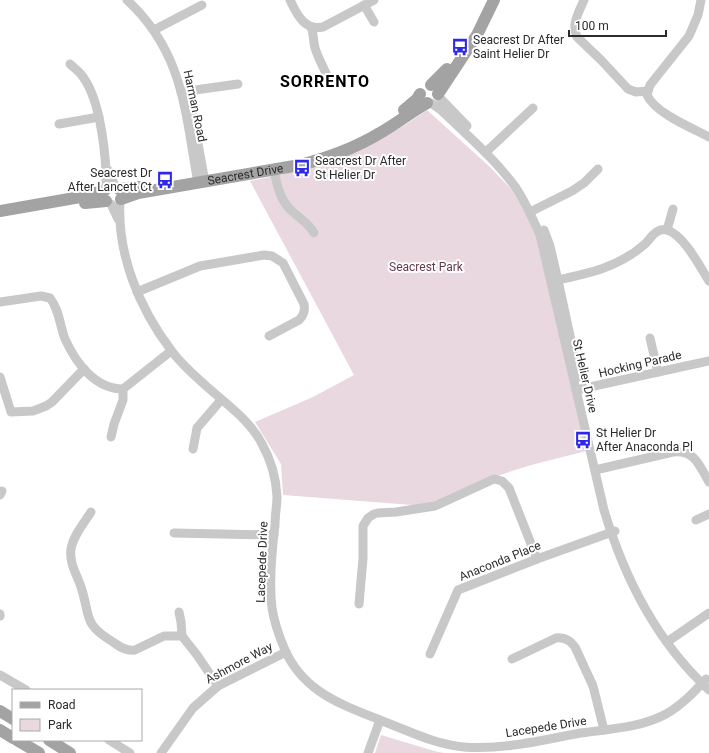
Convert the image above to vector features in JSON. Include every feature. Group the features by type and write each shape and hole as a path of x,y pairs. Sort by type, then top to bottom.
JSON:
{"main road":[{"name":"Seacrest Drive","path":"0,211 86,196 138,193 299,160 338,148 360,138 412,104 431,96 480,18 488,0"},
{"name":"Seacrest Drive","path":"201,180 274,170 310,163 339,153 381,133 431,96 477,35 494,0"},
{"name":"Seacrest Drive","path":"0,217 90,202 113,195"},
{"path":"0,711 12,718"},
{"path":"0,730 12,737"},
{"path":"19,741 39,753"},
{"path":"50,741 70,753"}],"street":[{"name":"Harman Road","path":"127,0 157,28"},
{"name":"Harman Road","path":"136,0 146,10 175,54 184,91 187,115 201,180"},
{"path":"290,0 304,24 319,28 374,0"},
{"path":"584,0 576,18 575,32 577,37 628,89 648,95 656,107 680,123 709,137"},
{"path":"648,95 650,85 689,36 698,15 701,0"},
{"path":"364,5 374,22"},
{"path":"157,28 202,6"},
{"path":"311,26 314,34 316,51 328,78"},
{"path":"70,64 83,77 95,101 99,117 106,165 113,195"},
{"path":"184,91 238,84"},
{"name":"St Helier Drive","path":"431,96 509,169 519,182 532,211 554,280 598,469 604,510 613,531 625,569 635,591 653,620 707,683"},
{"path":"488,150 533,108"},
{"path":"59,124 99,117"},
{"path":"532,211 576,189 598,169"},
{"path":"274,170 280,192 287,206 309,224 314,233"},
{"name":"Lacepede Drive","path":"113,195 120,224 123,248 137,292 150,319 171,351 253,430 268,457 275,478 277,498 271,589 272,609 278,632 286,652 300,672 320,692 348,707 424,738 445,744 464,747 503,750 637,725 665,714 707,683"},
{"path":"667,230 673,209"},
{"path":"554,280 596,271 618,262 637,251 653,234 662,230 667,230 681,240 691,252 709,281"},
{"path":"137,292 200,266 264,255 272,256 283,263 305,308 303,316 299,320 269,336"},
{"path":"0,302 41,296 50,298 65,338 84,369 89,375 103,385 115,389 123,389 171,351"},
{"path":"650,338 658,372"},
{"name":"Hocking Parade","path":"579,390 709,361"},
{"path":"0,377 11,412 28,412 39,409 52,402 84,369"},
{"path":"111,437 114,424 122,406 123,389"},
{"path":"193,449 197,428 221,400"},
{"path":"598,469 673,452 685,452 695,459 709,482"},
{"path":"359,604 363,558 363,526 368,518 378,513 436,506 494,479 502,481 509,488 537,559"},
{"path":"91,512 72,545 70,557 83,592 88,619 94,628 103,636 131,651 164,636 182,636"},
{"path":"696,520 709,514"},
{"name":"Anaconda Place","path":"430,654 458,590 613,531"},
{"path":"174,533 274,535"},
{"path":"179,612 182,636 218,686"},
{"path":"670,640 709,613"},
{"path":"512,659 556,638 560,637 572,643 593,686 604,730"},
{"name":"Ashmore Way","path":"161,753 192,708 218,686 286,652"},
{"path":"0,674 24,689"},
{"path":"368,753 380,720"},
{"path":"111,741 130,753"}],"green space":[{"name":"Seacrest Park","path":"427,110 490,167 512,190 531,220 545,264 586,451 509,472 456,494 434,502 423,504 412,505 283,495 281,464 255,422 313,397 354,375 250,181 321,166 363,148 405,125"},
{"path":"381,735 438,752 445,753 375,753"}],"place":[{"name":"Seacrest Dr After Saint Helier Dr","path":"460,47"},
{"name":"Seacrest Dr After St Helier Dr","path":"302,168"},
{"name":"Seacrest Dr After Lancett Ct","path":"165,180"},
{"name":"St Helier Dr After Anaconda Pl","path":"583,440"}],"district":[{"name":"SORRENTO","path":"325,81"}]}
